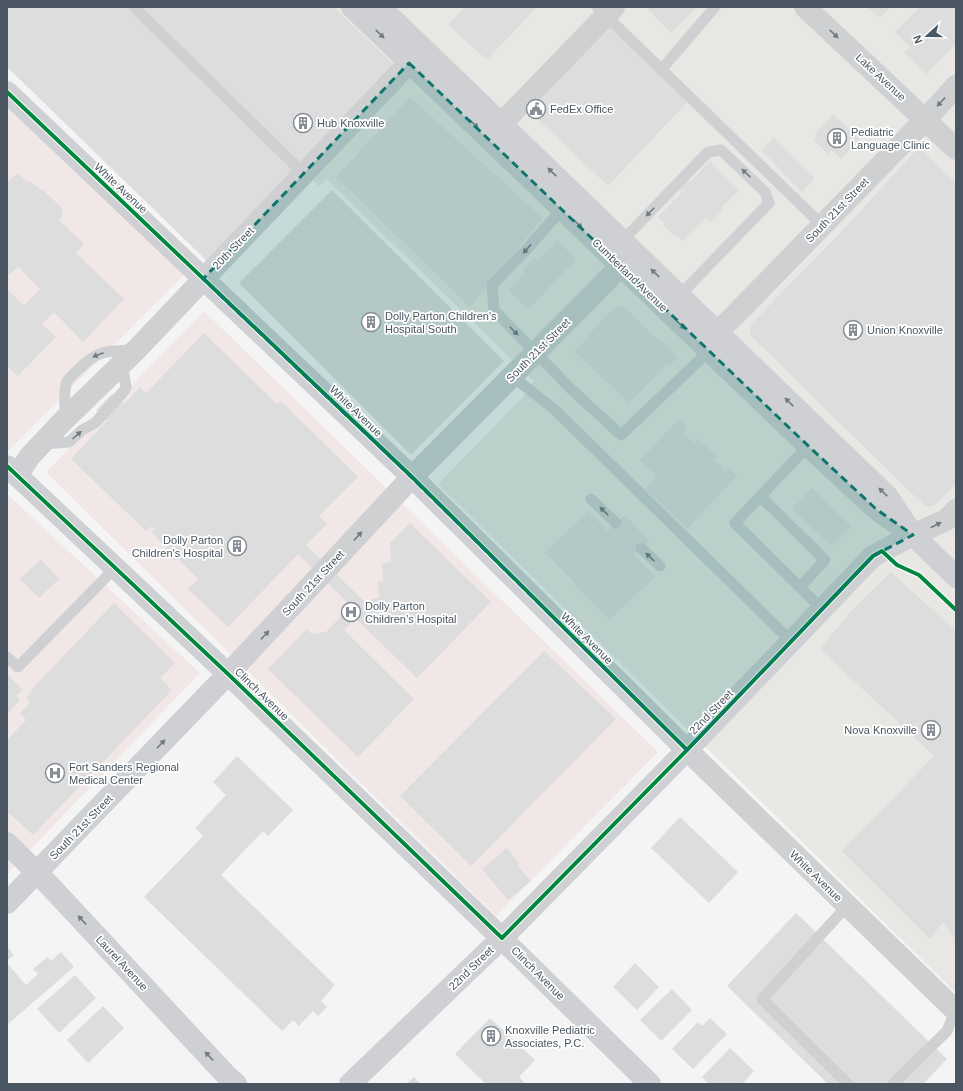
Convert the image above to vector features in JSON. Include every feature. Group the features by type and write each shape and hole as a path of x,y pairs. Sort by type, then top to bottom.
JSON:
{"street":[{"name":"Cumberland Avenue","path":"352,7 501,124 712,342 808,446 876,509 913,535 956,576"},
{"name":"Cumberland Avenue","path":"380,7 416,56 562,209 625,253 679,296 712,342 888,497 913,535"},
{"name":"Lake Avenue","path":"805,7 926,119 956,149"},
{"path":"501,124 606,10"},
{"name":"20th Street","path":"10,476 65,419 130,356 416,56"},
{"name":"South 21st Street","path":"712,342 956,86"},
{"name":"White Avenue","path":"7,92 412,477 687,750 954,1009"},
{"name":"South 21st Street","path":"7,903 228,674 412,477 535,352 625,253"},
{"name":"Clinch Avenue","path":"10,476 115,568 228,674 502,938 650,1084"},
{"name":"22nd Street","path":"350,1084 502,938 687,750 873,556 946,520 956,510"},
{"name":"Laurel Avenue","path":"7,842 236,1084"}],"lane":[{"path":"134,7 304,174"},
{"path":"661,70 715,7"},
{"path":"606,10 661,70 822,225"},
{"path":"625,253 708,152 721,150 765,192 769,203 679,296"},
{"path":"562,209 526,250 492,285 494,310 571,388 621,435 712,342"},
{"path":"41,444 69,442 82,430 95,423 124,391 126,387 130,356"},
{"path":"512,376 554,409 791,641"},
{"path":"808,446 735,523 822,609"},
{"path":"760,496 825,560 800,588"},
{"path":"591,499 616,523"},
{"path":"641,548 660,566"},
{"path":"7,657 18,667 115,568"},
{"path":"847,906 762,999 848,1084"},
{"path":"893,1084 946,1031 953,1016 954,1009"}],"highlighted area":[{"path":"409,63 802,440 876,509 913,535 873,556 687,750 402,468 203,279"}],"shaded area":[{"path":"139,7 956,7 956,993 438,484 523,397 534,381 326,179 319,186"},
{"path":"7,104 186,273 7,452"},
{"name":"Dolly Parton Children’s Hospital","path":"204,311 658,752 496,916 46,472"},
{"name":"Fort Sanders Regional Medical Center","path":"7,494 200,673 7,874"}],"building":[{"path":"7,7 136,7 292,161 142,7 334,7 401,72 207,261 7,67"},
{"path":"465,7 537,7 487,60 448,25"},
{"path":"650,7 697,7 671,33 648,9"},
{"path":"867,7 891,7 880,18"},
{"path":"920,7 956,7 956,43 927,74 904,53 910,47 895,32"},
{"path":"605,19 691,98 608,186 525,107"},
{"name":"Hub Knoxville","path":"410,97 543,218 470,307 336,177"},
{"name":"Pediatric Language Clinic","path":"833,114 859,139 841,159 832,150 828,154 814,140 817,136 815,134"},
{"path":"774,137 815,178 802,192 761,150"},
{"name":"Union Knoxville","path":"919,147 956,183 956,483 935,505 927,507 750,335 750,325 843,230"},
{"path":"710,161 739,190 722,207 724,209 710,223 705,218 682,241 675,235 674,236 663,225 664,223 658,217 682,192 679,190 688,180 690,182"},
{"path":"17,173 28,182 29,181 44,191 61,207 63,211 59,220 84,244 76,253 124,299 83,342 54,312 42,324 56,337 18,376 7,366 7,289 24,306 40,289 18,267 7,277 7,183"},
{"name":"Dolly Parton Children's Hospital South","path":"332,190 504,361 411,455 239,283"},
{"path":"557,240 576,259 528,310 509,290 526,273 523,270 535,257 538,259"},
{"path":"622,306 625,307 661,343 662,341 678,357 669,366 667,364 629,403 575,352 603,318 615,308"},
{"name":"Dolly Parton Children's Hospital","path":"204,333 277,404 281,401 358,477 319,516 327,524 306,545 366,603 373,599 379,598 378,581 383,581 382,563 391,562 390,543 410,523 491,602 417,678 355,618 344,630 414,699 358,757 268,669 307,629 312,634 326,632 351,606 298,554 228,627 188,589 198,579 178,559 175,561 164,550 167,548 151,532 155,529 152,526 146,531 71,459 107,421 96,410 112,394 124,404 140,387 146,393"},
{"path":"679,419 687,427 683,432 694,443 698,439 717,456 713,459 725,472 729,467 737,476 687,529 645,489 657,477 640,460"},
{"path":"812,488 851,526 831,546 792,509"},
{"path":"589,511 607,531 625,515 649,541 634,555 655,577 609,620 545,552"},
{"path":"41,559 59,579 39,598 20,579"},
{"name":"Nova Knoxville","path":"891,572 956,631 956,940 943,922 930,939 842,851 934,756 820,649 853,609"},
{"path":"114,603 175,663 160,678 172,690 33,835 7,811 7,740 26,720 20,713 30,703 26,698 31,692 30,691"},
{"path":"544,651 616,719 471,866 400,796"},
{"path":"7,674 23,690 16,696 20,700 7,714"},
{"path":"237,756 293,810 268,836 263,831 221,875 335,985 321,1001 327,1007 318,1016 313,1011 299,1026 293,1020 282,1031 144,897 203,836 195,828 226,795 213,782"},
{"path":"680,817 738,872 709,903 651,848"},
{"path":"507,848 519,863 517,865 531,881 508,900 482,869"},
{"path":"796,913 947,1059 923,1084 828,1084 727,986"},
{"path":"7,946 14,955 7,961"},
{"path":"61,952 74,967 7,1025 7,963 26,985 38,974 33,969 47,957 51,961"},
{"path":"635,963 659,987 637,1010 613,987"},
{"path":"75,975 96,998 59,1033 37,1009"},
{"path":"672,989 692,1010 661,1041 640,1020"},
{"path":"103,1006 124,1028 88,1063 67,1040"},
{"name":"Knoxville Pediatric Associates, P.C.","path":"490,1018 535,1060 519,1077 526,1084 486,1084 455,1054"},
{"path":"710,1018 727,1034 693,1069 672,1049 698,1022 702,1026"},
{"path":"730,1048 754,1071 742,1084 709,1084 702,1077"},
{"path":"414,1077 421,1084 406,1084"}],"cycle path":[{"path":"7,92 412,477 687,750"},
{"path":"7,466 228,674 502,938 687,750 873,556 882,551 897,565 919,575 956,610"}],"place":[{"name":"FedEx Office","path":"536,109"},
{"name":"Hub Knoxville","path":"303,123"},
{"name":"Pediatric Language Clinic","path":"837,138"},
{"name":"Dolly Parton Children's Hospital South","path":"371,322"},
{"name":"Union Knoxville","path":"853,330"},
{"name":"Dolly Parton Children's Hospital","path":"237,546"},
{"name":"Dolly Parton Children’s Hospital","path":"351,612"},
{"name":"Nova Knoxville","path":"931,730"},
{"name":"Fort Sanders Regional Medical Center","path":"55,773"},
{"name":"Knoxville Pediatric Associates, P.C.","path":"491,1036"}]}
